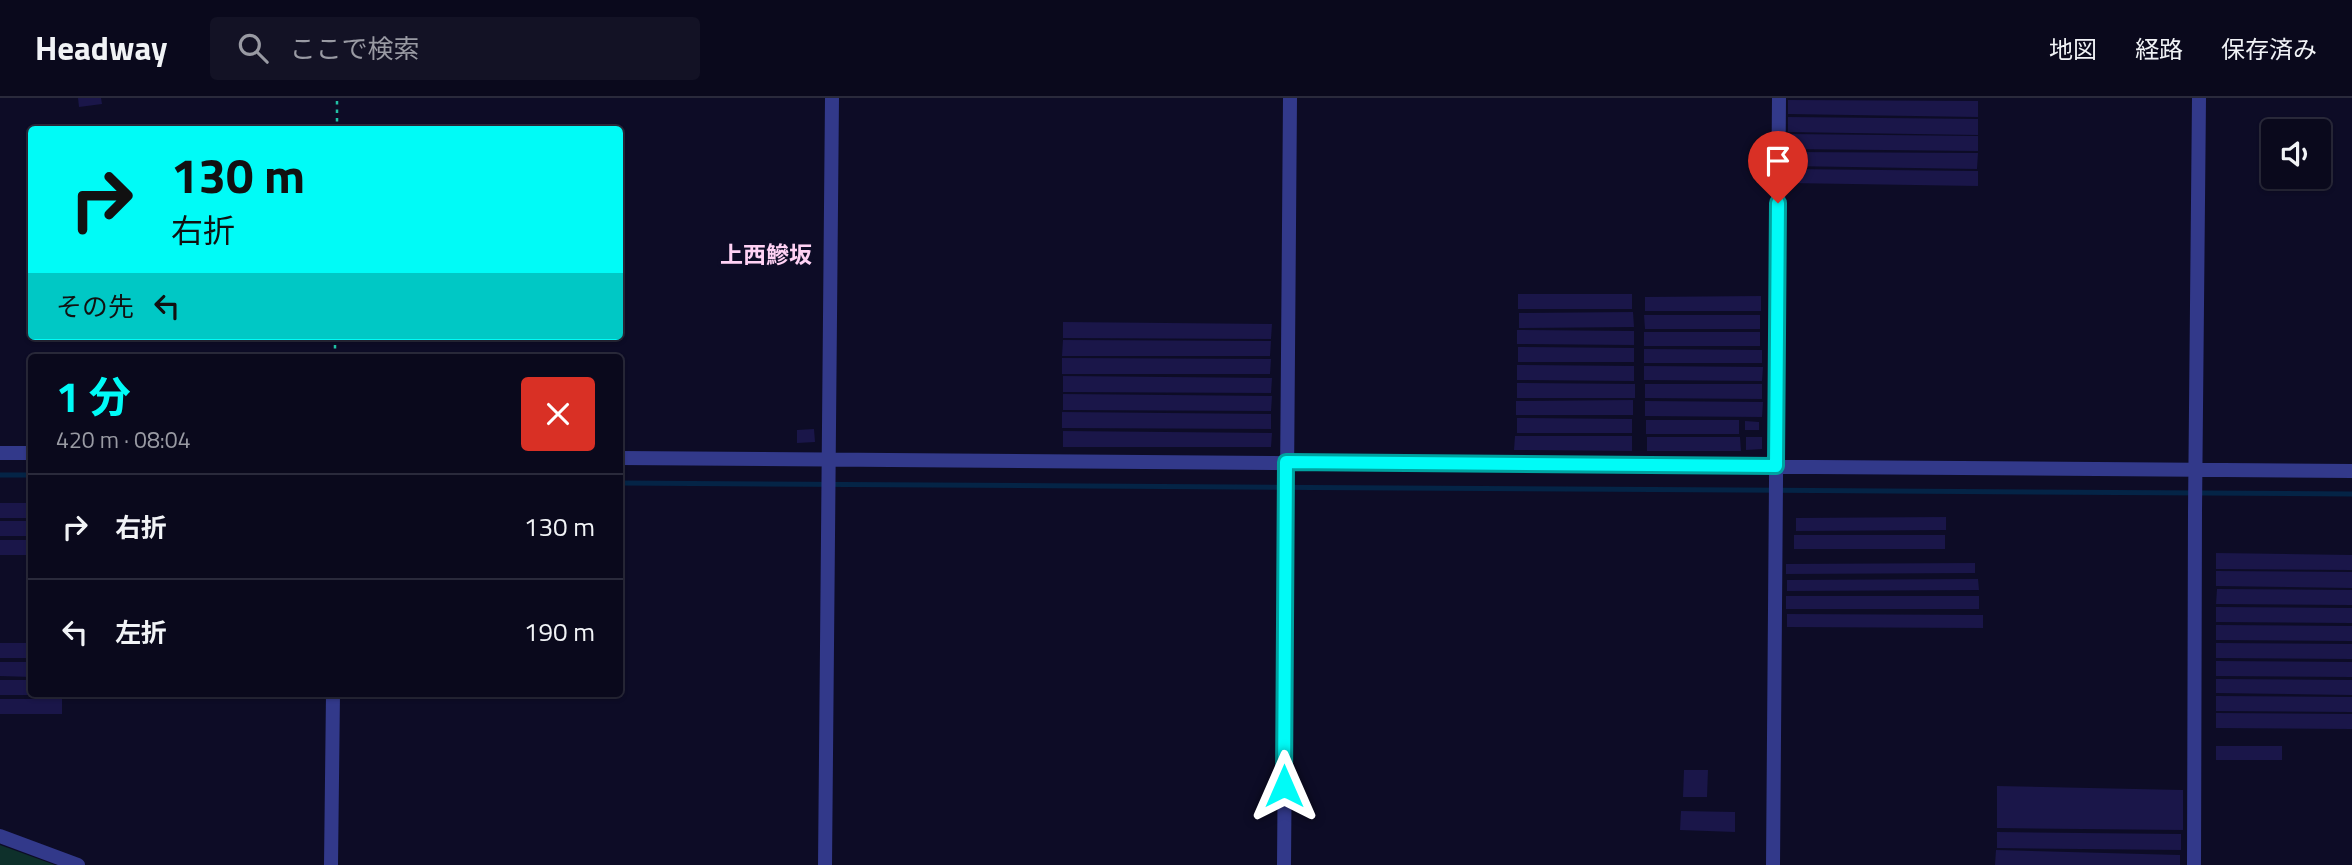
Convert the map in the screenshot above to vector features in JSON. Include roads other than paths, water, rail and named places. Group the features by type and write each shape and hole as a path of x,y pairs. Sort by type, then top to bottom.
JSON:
{"street":[{"path":"825,865 832,98"},
{"path":"1284,865 1290,98"},
{"path":"1773,865 1779,98"},
{"path":"2194,865 2199,98"},
{"path":"0,453 28,453"},
{"path":"623,458 830,467 1776,473 2352,471"},
{"path":"331,865 332,697"},
{"path":"0,836 78,865"}],"waterway":[{"path":"0,475 28,475"},
{"path":"623,483 2352,494"}],"district":[{"name":"上西鰺坂","path":"766,254"}]}
